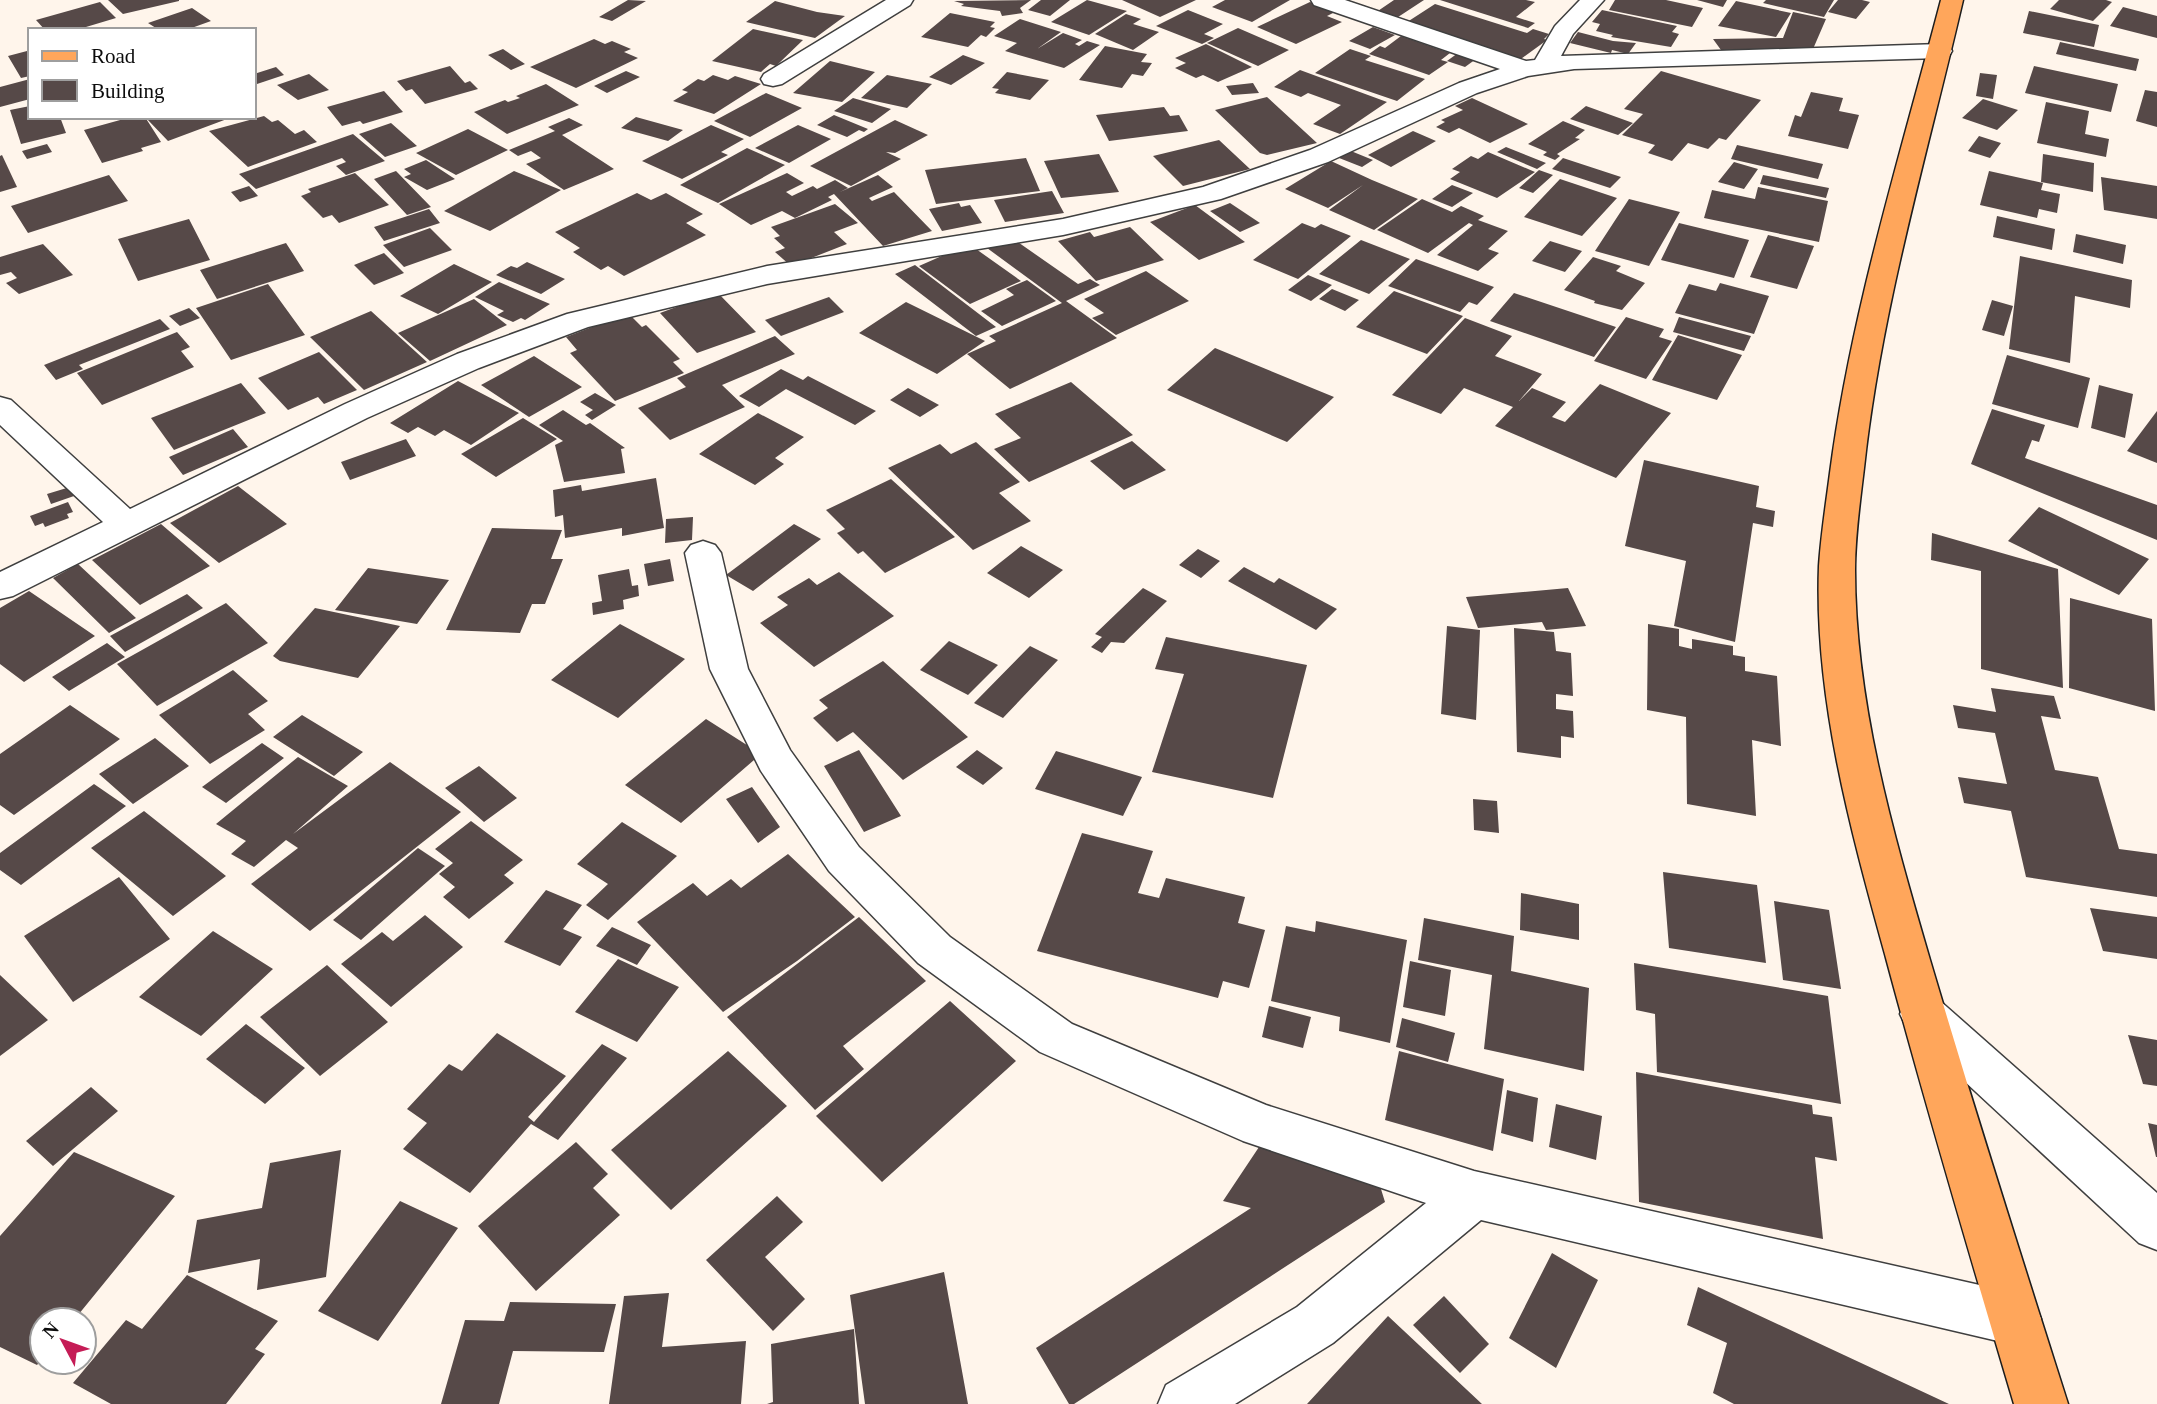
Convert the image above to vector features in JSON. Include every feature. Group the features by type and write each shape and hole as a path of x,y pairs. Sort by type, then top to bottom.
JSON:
{"main road":[{"path":"1952,0 1905,177 1871,322 1849,444 1837,566 1840,652 1854,735 1885,879 2041,1404"}],"street":[{"path":"773,79 902,0"},
{"path":"1322,0 1534,68"},
{"path":"1534,68 1563,30 1593,0"},
{"path":"0,587 356,411 468,360 578,320 767,275 1063,227 1211,193 1320,156 1468,88 1534,68 1574,62 1940,51"},
{"path":"0,407 126,524"},
{"path":"703,553 729,668 775,760 844,859 934,950 1056,1038 1260,1125 1474,1195 2015,1319"},
{"path":"1923,1014 2157,1226"},
{"path":"1185,1404 1315,1325 1474,1195"}],"building":[{"path":"108,0 179,0 179,1 123,14"},
{"path":"628,0 646,1 612,21 599,17"},
{"path":"1031,0 1020,8 1023,13 1002,16 1000,11 961,6 964,4 954,1"},
{"path":"1041,0 1070,0 1050,16 1028,10"},
{"path":"1087,0 1127,11 1089,35 1051,22"},
{"path":"1122,0 1196,0 1160,17"},
{"path":"1225,0 1290,0 1252,22 1212,7"},
{"path":"1394,0 1424,0 1392,21 1372,15"},
{"path":"1440,0 1535,2 1516,17 1535,23 1528,28"},
{"path":"1615,0 1666,0 1703,8 1692,27 1609,10"},
{"path":"1697,0 1727,0 1723,7"},
{"path":"1766,0 1834,0 1824,17 1763,3"},
{"path":"1838,0 1870,2 1856,19 1828,12"},
{"path":"2059,0 2112,2 2093,21 2050,9"},
{"path":"775,1 845,16 815,38 746,22"},
{"path":"1736,1 1791,13 1776,37 1718,26"},
{"path":"100,2 116,18 83,28 43,28 36,20"},
{"path":"1310,2 1335,12 1327,16 1342,22 1296,44 1257,27"},
{"path":"1435,4 1527,33 1533,29 1549,34 1544,39 1547,40 1518,61 1401,26"},
{"path":"2123,7 2157,16 2157,38 2110,26"},
{"path":"192,8 211,21 192,28 156,28 148,23"},
{"path":"1188,10 1223,24 1204,34 1214,38 1202,44 1156,26"},
{"path":"1602,10 1677,26 1672,32 1679,34 1671,47 1611,37 1613,35 1596,31 1600,24 1592,22"},
{"path":"2029,11 2099,25 2094,47 2023,33"},
{"path":"1793,12 1826,19 1813,49 1721,50 1713,39 1783,38"},
{"path":"950,13 995,22 990,27 995,28 986,37 981,35 968,47 921,37"},
{"path":"1126,14 1141,19 1133,24 1159,32 1133,50 1095,34"},
{"path":"1020,19 1061,32 1037,49 1063,33 1082,40 1075,44 1079,46 1087,41 1100,45 1064,68 1005,51 1017,43 994,36"},
{"path":"1373,27 1395,35 1370,49 1349,41"},
{"path":"1238,28 1289,50 1258,66 1207,43"},
{"path":"753,29 803,40 776,66 770,64 761,72 712,61"},
{"path":"1578,32 1613,41 1636,43 1628,54 1612,50 1611,53 1570,43"},
{"path":"1401,36 1450,53 1441,60 1448,62 1429,75 1369,54 1380,46 1385,48"},
{"path":"594,39 605,44 612,41 631,49 624,52 638,58 576,88 530,67"},
{"path":"2060,42 2139,59 2136,71 2056,54"},
{"path":"1206,44 1252,67 1218,82 1203,75 1196,78 1175,68 1186,63 1175,58"},
{"path":"1105,46 1147,54 1141,62 1152,63 1143,76 1132,74 1122,88 1079,80"},
{"path":"503,49 525,64 511,70 488,55"},
{"path":"1350,49 1371,56 1365,60 1425,79 1397,101 1315,73"},
{"path":"27,51 28,76 21,78 8,56"},
{"path":"1458,53 1476,59 1465,67 1447,61"},
{"path":"963,55 985,63 951,85 929,77"},
{"path":"830,61 875,72 842,102 793,93"},
{"path":"450,66 465,83 470,81 478,89 425,104 412,89 406,91 397,81"},
{"path":"2034,66 2118,84 2111,112 2025,93"},
{"path":"276,67 284,75 256,84 256,73"},
{"path":"1300,70 1387,102 1340,134 1313,124 1341,105 1308,93 1301,97 1274,87"},
{"path":"626,71 640,77 607,93 594,86"},
{"path":"1661,71 1761,100 1726,140 1719,138 1708,149 1688,143 1672,161 1648,153 1655,145 1622,135 1643,114 1624,109"},
{"path":"1007,72 1049,80 1030,100 995,93 999,89 992,88"},
{"path":"1980,73 1997,75 1993,99 1976,96"},
{"path":"309,74 329,90 298,100 277,85"},
{"path":"713,75 728,80 735,76 761,84 714,114 673,101 688,92 682,90 698,79 704,81"},
{"path":"887,75 932,84 907,108 861,98"},
{"path":"28,80 28,100 0,107 0,87"},
{"path":"1253,83 1259,93 1232,95 1226,86"},
{"path":"546,84 579,105 507,134 474,112 505,100 508,102 520,98 516,96"},
{"path":"2145,90 2157,92 2157,127 2136,121"},
{"path":"384,91 403,112 363,124 360,121 342,126 327,107"},
{"path":"1811,92 1843,98 1839,111 1859,115 1848,149 1788,136 1795,115 1801,117"},
{"path":"766,93 802,108 750,137 714,121"},
{"path":"1267,97 1317,143 1267,155 1260,153 1215,110"},
{"path":"853,98 891,109 872,123 834,111"},
{"path":"1472,98 1528,124 1490,143 1459,128 1449,133 1436,127 1445,122 1441,120 1463,110 1455,106"},
{"path":"1983,99 2018,110 1997,130 1962,118"},
{"path":"2046,102 2089,111 2085,134 2109,139 2106,157 2037,143"},
{"path":"28,106 28,119 61,119 66,133 21,144 10,110"},
{"path":"1586,106 1633,123 1618,135 1570,119"},
{"path":"1164,107 1170,116 1179,115 1188,131 1109,141 1096,115"},
{"path":"834,115 868,129 864,132 859,130 847,137 817,125"},
{"path":"264,116 272,122 278,120 295,134 304,130 317,142 248,167 209,131"},
{"path":"636,117 683,130 668,141 621,128"},
{"path":"569,118 583,125 562,135 614,169 564,190 526,164 541,158 531,151 518,156 509,150 555,131 548,127"},
{"path":"124,119 146,119 161,142 141,148 143,151 102,163 84,130"},
{"path":"147,119 227,119 168,141"},
{"path":"895,120 928,135 895,153 886,152 901,159 851,186 810,166"},
{"path":"1563,121 1585,130 1575,138 1580,139 1557,154 1560,156 1555,160 1543,155 1547,152 1528,144"},
{"path":"391,123 417,146 385,157 359,134"},
{"path":"711,125 744,139 721,152 728,155 682,179 642,161"},
{"path":"798,125 831,139 789,163 755,148"},
{"path":"468,129 508,150 456,175 416,153"},
{"path":"1413,131 1436,141 1391,167 1368,155"},
{"path":"353,134 385,161 346,175 336,166 346,162 342,158 256,189 239,174"},
{"path":"1979,136 2001,143 1990,158 1968,151"},
{"path":"1219,140 1250,169 1183,186 1153,156"},
{"path":"47,144 52,152 27,159 22,151"},
{"path":"1737,145 1823,164 1818,179 1731,159"},
{"path":"1506,147 1546,163 1537,169 1497,152"},
{"path":"747,148 785,165 718,203 680,185"},
{"path":"1346,149 1373,160 1362,167 1334,156"},
{"path":"1488,152 1535,172 1497,198 1450,179 1460,172 1452,169 1471,156 1478,159"},
{"path":"1099,154 1119,192 1061,198 1044,161"},
{"path":"2043,154 2094,163 2093,192 2041,182"},
{"path":"2,155 17,187 0,192 0,156"},
{"path":"1026,158 1040,191 936,204 925,170"},
{"path":"1563,158 1621,177 1610,188 1552,169"},
{"path":"426,160 455,179 427,190 404,177 411,174 404,169"},
{"path":"1331,161 1418,199 1374,230 1329,210 1363,185 1328,208 1285,189"},
{"path":"1734,162 1758,169 1744,189 1718,182"},
{"path":"1539,170 1553,175 1533,193 1519,188"},
{"path":"396,171 431,207 407,215 374,179"},
{"path":"514,171 561,190 490,231 444,211"},
{"path":"1989,171 2043,183 2041,190 2060,194 2057,213 2039,209 2037,218 1980,205"},
{"path":"355,173 389,205 339,223 332,215 323,218 301,196 311,192 308,189"},
{"path":"787,173 804,183 786,192 792,196 813,186 817,189 835,180 848,188 840,192 878,175 893,187 869,198 872,201 894,192 932,231 883,246 834,194 828,197 832,200 795,218 782,211 751,225 719,204"},
{"path":"109,175 128,201 28,233 11,206"},
{"path":"1763,175 1829,188 1826,198 1760,184"},
{"path":"2101,177 2157,186 2157,219 2104,210"},
{"path":"1560,179 1617,198 1582,236 1524,217"},
{"path":"1452,185 1473,193 1452,207 1432,199"},
{"path":"249,186 258,196 240,202 231,192"},
{"path":"1758,187 1828,201 1819,242 1704,218 1712,190 1755,199"},
{"path":"1052,191 1064,213 1005,222 994,200"},
{"path":"637,193 651,200 666,193 703,214 686,223 706,235 624,276 608,266 601,270 573,252 580,248 555,232"},
{"path":"1422,199 1452,212 1461,206 1484,216 1478,220 1508,231 1488,249 1499,253 1478,271 1437,255 1473,225 1469,223 1428,253 1377,230"},
{"path":"1629,199 1680,212 1649,266 1595,251"},
{"path":"959,203 961,207 970,205 982,223 942,231 929,209"},
{"path":"1230,203 1260,223 1240,232 1210,211"},
{"path":"835,204 858,223 834,232 847,244 791,266 775,252 785,248 774,238 780,236 771,227"},
{"path":"1195,205 1245,242 1199,260 1150,222"},
{"path":"429,209 440,223 384,241 374,227"},
{"path":"1997,216 2055,229 2052,250 1993,237"},
{"path":"189,219 210,260 138,281 118,239"},
{"path":"1302,223 1315,228 1321,224 1351,236 1298,279 1253,260"},
{"path":"1679,223 1749,240 1734,278 1661,260"},
{"path":"1130,227 1164,260 1096,281 1058,241 1090,232 1094,237"},
{"path":"430,228 452,250 404,267 383,245"},
{"path":"2076,234 2126,245 2123,264 2073,252"},
{"path":"1768,235 1814,246 1797,289 1750,277"},
{"path":"1012,238 1078,284 1090,279 1100,285 1066,301 1117,338 1010,389 967,354 996,341 989,336 1062,303 987,248"},
{"path":"1361,240 1410,259 1369,294 1319,274"},
{"path":"1550,241 1582,251 1565,272 1532,261"},
{"path":"286,243 304,271 217,299 200,270"},
{"path":"43,244 73,275 19,294 6,283 17,278 11,272 0,275 0,257"},
{"path":"969,244 1021,281 970,304 919,266"},
{"path":"384,253 404,273 374,285 354,265"},
{"path":"2020,256 2132,280 2130,308 2075,296 2070,363 2009,349"},
{"path":"1593,257 1621,266 1616,271 1645,283 1622,310 1594,303 1595,301 1564,290"},
{"path":"1416,259 1494,287 1477,305 1469,302 1460,312 1388,286"},
{"path":"527,262 565,279 541,294 496,275 511,266 517,268"},
{"path":"454,264 492,282 438,314 400,296"},
{"path":"915,265 996,327 976,336 895,274"},
{"path":"1146,271 1189,301 1116,335 1092,318 1104,313 1084,299"},
{"path":"1308,275 1332,285 1311,301 1288,290"},
{"path":"1027,280 1056,301 1002,326 981,311 1014,295 1006,289"},
{"path":"499,282 550,304 525,320 521,318 513,322 497,315 504,311 475,297"},
{"path":"1720,283 1769,296 1754,334 1675,313 1689,284 1716,291"},
{"path":"268,284 305,335 231,360 196,308"},
{"path":"1332,289 1359,300 1345,311 1319,299"},
{"path":"1394,291 1463,316 1427,354 1356,327"},
{"path":"717,292 756,332 697,353 660,313"},
{"path":"1514,293 1616,327 1594,357 1490,321"},
{"path":"829,297 844,312 781,336 765,320"},
{"path":"474,299 507,325 430,361 398,333"},
{"path":"1992,300 2013,306 2004,336 1982,330"},
{"path":"906,302 985,341 937,374 859,333"},
{"path":"189,308 200,318 180,326 169,316"},
{"path":"371,311 427,362 364,390 310,337"},
{"path":"628,313 642,327 646,325 680,359 673,362 684,373 615,401 570,353 577,350 566,337"},
{"path":"1626,317 1664,329 1659,337 1672,341 1646,379 1594,361"},
{"path":"1679,317 1751,336 1744,351 1673,332"},
{"path":"1465,318 1512,336 1495,356 1542,374 1519,401 1532,388 1566,402 1552,417 1565,422 1600,384 1671,413 1616,478 1495,426 1513,407 1464,388 1441,414 1392,395"},
{"path":"160,319 170,329 79,365 83,369 56,380 44,365"},
{"path":"177,332 190,347 181,351 194,367 102,405 77,373"},
{"path":"1678,335 1742,355 1717,400 1652,380"},
{"path":"775,336 795,354 722,385 745,407 670,440 638,408 686,387 677,378"},
{"path":"1215,348 1334,397 1287,442 1167,390"},
{"path":"319,352 357,390 324,404 318,397 288,410 258,378"},
{"path":"2007,355 2090,378 2078,428 1992,404"},
{"path":"534,356 582,387 529,417 481,385"},
{"path":"781,369 803,380 808,376 876,411 855,425 786,389 759,407 739,396"},
{"path":"458,381 519,413 471,445 444,430 435,436 418,427 408,433 390,423"},
{"path":"1071,382 1133,435 1029,482 994,449 1021,438 995,414"},
{"path":"241,383 266,413 174,450 151,418"},
{"path":"2099,385 2133,394 2125,438 2091,428"},
{"path":"908,388 939,405 920,417 890,400"},
{"path":"595,393 616,405 592,420 585,415 593,410 580,402"},
{"path":"1992,409 2045,425 2039,442 2032,440 2025,458 2157,505 2157,540 1971,464"},
{"path":"563,410 586,425 590,423 625,448 621,449 625,473 564,482 555,445 563,441 539,425"},
{"path":"2157,411 2157,463 2127,451"},
{"path":"758,413 804,437 775,458 784,464 755,485 699,454"},
{"path":"523,418 557,439 496,477 461,454"},
{"path":"233,429 248,447 183,475 169,457"},
{"path":"406,439 416,456 350,480 341,462"},
{"path":"1132,441 1166,470 1124,490 1090,461"},
{"path":"976,442 1020,482 999,493 1031,521 973,550 888,468 940,444 951,454"},
{"path":"1644,460 1759,486 1756,507 1775,511 1773,527 1753,523 1735,642 1674,626 1686,561 1625,546"},
{"path":"656,478 664,528 622,536 622,528 565,538 563,515 555,517 553,490 581,485 582,491"},
{"path":"891,479 955,537 885,573 863,551 858,554 837,533 845,529 826,510"},
{"path":"238,486 287,524 219,563 170,523"},
{"path":"70,487 74,496 51,504 47,494"},
{"path":"68,502 73,512 67,514 69,518 45,527 43,523 35,526 30,516"},
{"path":"2039,507 2149,559 2119,595 2008,541"},
{"path":"693,517 692,540 665,543 666,519"},
{"path":"161,524 210,566 140,605 92,560"},
{"path":"794,524 821,539 753,591 726,575"},
{"path":"492,528 562,530 551,559 563,559 545,604 532,604 520,633 446,630"},
{"path":"1932,533 2058,569 2063,688 1981,669 1981,571 1931,560"},
{"path":"1021,546 1063,570 1029,598 987,573"},
{"path":"1198,549 1220,561 1201,578 1179,565"},
{"path":"670,559 674,581 648,586 644,564"},
{"path":"78,564 136,618 109,633 53,578"},
{"path":"1244,567 1274,583 1279,578 1337,609 1316,630 1228,581"},
{"path":"368,568 449,580 417,624 335,610"},
{"path":"629,569 632,586 638,585 639,596 623,600 624,609 593,615 592,603 602,601 598,575"},
{"path":"839,572 894,616 814,667 760,623 788,605 777,597 809,578 817,585"},
{"path":"1143,588 1167,601 1124,643 1111,642 1102,653 1091,647 1102,637 1095,634"},
{"path":"1568,588 1586,626 1546,630 1542,622 1478,628 1466,597"},
{"path":"29,591 95,636 24,682 0,664 0,608"},
{"path":"187,594 203,608 125,652 110,636"},
{"path":"2070,598 2152,619 2155,711 2069,688"},
{"path":"226,603 268,643 157,706 117,664"},
{"path":"315,608 400,626 358,678 280,661 273,656"},
{"path":"620,624 685,659 618,718 551,680"},
{"path":"1648,624 1679,629 1679,646 1692,649 1692,639 1733,646 1733,655 1745,657 1745,671 1777,676 1781,746 1752,740 1756,816 1687,804 1686,717 1647,710"},
{"path":"1447,626 1480,630 1476,720 1441,714"},
{"path":"1514,628 1554,632 1556,651 1571,653 1573,696 1556,694 1556,709 1573,711 1574,738 1561,736 1561,758 1517,752"},
{"path":"1166,637 1307,665 1273,798 1152,772 1184,674 1155,669"},
{"path":"949,641 998,665 968,695 920,670"},
{"path":"107,643 125,657 69,691 52,677"},
{"path":"1030,646 1058,660 1003,718 974,703"},
{"path":"883,661 968,737 903,780 853,732 837,742 813,718 828,708 819,700"},
{"path":"233,670 268,701 248,714 265,730 210,764 159,715"},
{"path":"1991,688 2054,696 2061,719 2041,716 2055,770 2098,777 2119,849 2157,854 2157,897 2026,877 2011,811 1964,803 1958,777 2007,784 1995,733 1958,728 1953,705 1996,712"},
{"path":"70,705 120,739 14,815 0,805 0,754"},
{"path":"302,715 363,752 334,776 273,737"},
{"path":"706,719 761,754 681,823 625,785"},
{"path":"155,738 189,766 133,804 99,774"},
{"path":"262,743 284,758 226,803 202,787"},
{"path":"859,750 901,816 864,832 824,766"},
{"path":"977,750 1003,768 983,785 956,767"},
{"path":"1056,751 1142,777 1123,816 1035,789"},
{"path":"298,757 348,786 293,834 390,762 461,812 310,931 251,884 298,848 286,840 254,867 231,854 246,841 216,824"},
{"path":"479,766 517,798 484,822 445,788"},
{"path":"94,784 126,806 21,885 0,870 0,853"},
{"path":"752,787 780,827 758,843 726,799"},
{"path":"1473,799 1497,801 1499,833 1474,830"},
{"path":"144,811 226,876 173,916 91,848"},
{"path":"471,821 523,860 504,875 514,883 469,919 443,897 455,887 439,874 453,863 435,849"},
{"path":"622,822 677,856 608,920 586,905 608,884 577,864"},
{"path":"1082,833 1153,851 1138,893 1159,898 1166,878 1245,897 1238,923 1265,930 1249,988 1223,981 1218,998 1037,951"},
{"path":"418,848 445,866 361,940 333,920"},
{"path":"788,854 855,917 723,1012 637,922 693,883 707,896 731,879 741,888"},
{"path":"1663,872 1757,885 1766,963 1669,948"},
{"path":"119,877 170,939 73,1002 24,936"},
{"path":"546,890 582,905 563,929 582,937 560,966 504,942"},
{"path":"1521,893 1579,904 1579,940 1520,930"},
{"path":"1774,901 1829,910 1841,989 1783,980"},
{"path":"2090,908 2157,917 2157,959 2103,951"},
{"path":"425,915 463,947 391,1007 341,964 382,932 393,941"},
{"path":"859,917 926,981 843,1046 864,1069 815,1110 727,1017"},
{"path":"1424,918 1514,936 1511,971 1589,988 1584,1071 1484,1049 1492,975 1418,960"},
{"path":"1316,921 1407,940 1390,1043 1339,1031 1340,1017 1271,1001 1286,926 1315,932"},
{"path":"612,927 651,945 637,965 596,946"},
{"path":"213,931 273,969 201,1036 139,997"},
{"path":"618,959 679,987 637,1042 575,1012"},
{"path":"1410,961 1451,970 1445,1016 1403,1007"},
{"path":"1634,963 1828,996 1841,1104 1657,1072 1655,1014 1636,1010"},
{"path":"327,965 388,1022 320,1076 260,1017"},
{"path":"0,975 48,1020 0,1056"},
{"path":"950,1001 1016,1061 882,1182 816,1116"},
{"path":"1269,1006 1311,1017 1303,1048 1262,1037"},
{"path":"1402,1018 1455,1033 1448,1062 1396,1047"},
{"path":"246,1024 305,1068 265,1104 206,1059"},
{"path":"497,1033 566,1076 528,1117 534,1122 602,1044 627,1058 558,1140 531,1124 470,1193 403,1149 427,1123 407,1109 449,1064 462,1071"},
{"path":"2128,1035 2157,1040 2157,1086 2143,1084"},
{"path":"728,1051 787,1106 671,1210 611,1150"},
{"path":"1399,1051 1504,1079 1493,1151 1385,1120"},
{"path":"1636,1072 1812,1105 1813,1114 1832,1117 1837,1161 1815,1157 1823,1239 1639,1202"},
{"path":"91,1087 118,1111 53,1166 26,1141"},
{"path":"1507,1090 1538,1098 1533,1142 1501,1133"},
{"path":"1556,1104 1602,1116 1596,1160 1549,1147"},
{"path":"2148,1123 2157,1125 2157,1157 2156,1157"},
{"path":"576,1142 608,1174 593,1188 620,1215 536,1291 478,1226"},
{"path":"1259,1147 1376,1173 1385,1202 1074,1404 1069,1404 1036,1348 1251,1208 1223,1201"},
{"path":"341,1150 326,1277 257,1290 260,1259 188,1273 197,1220 262,1208 270,1163"},
{"path":"74,1152 175,1196 85,1306 28,1306 28,1361 0,1347 0,1236"},
{"path":"777,1196 803,1222 765,1257 805,1299 773,1331 706,1260"},
{"path":"400,1201 458,1228 378,1341 318,1311"},
{"path":"1552,1253 1598,1280 1556,1368 1509,1338"},
{"path":"944,1272 968,1404 865,1404 850,1295"},
{"path":"187,1275 278,1321 255,1349 265,1354 226,1404 111,1404 73,1383 79,1376 98,1376 98,1353 126,1320 142,1329"},
{"path":"1698,1287 1949,1404 1734,1404 1713,1393 1727,1343 1687,1325"},
{"path":"669,1293 662,1347 746,1341 741,1404 609,1404 624,1296"},
{"path":"1444,1296 1489,1344 1460,1373 1413,1325"},
{"path":"510,1302 616,1304 604,1352 513,1351 499,1404 441,1404 465,1320 504,1321"},
{"path":"1388,1316 1482,1404 1307,1404"},
{"path":"854,1329 859,1404 767,1404 773,1402 771,1344"}]}
